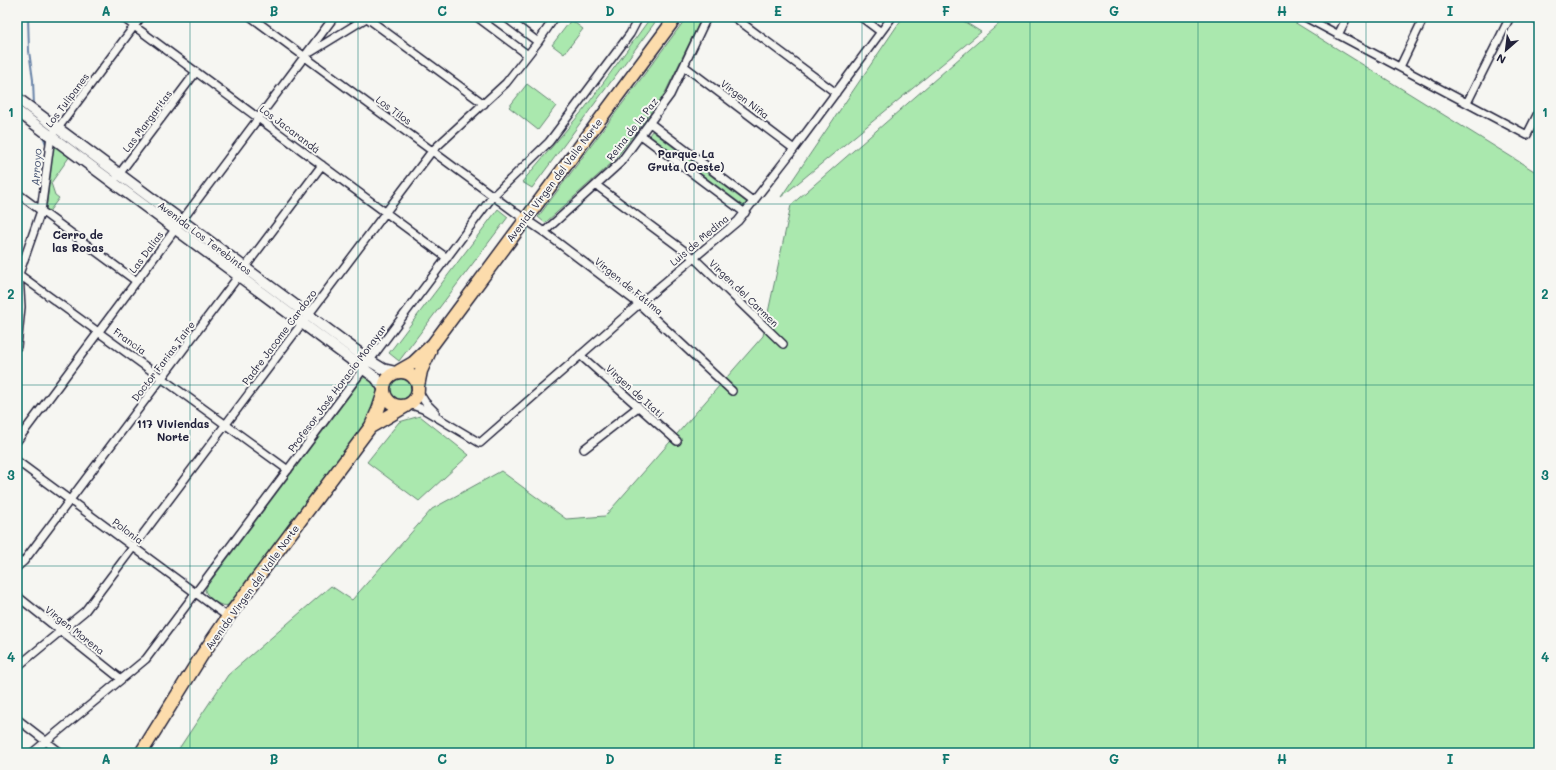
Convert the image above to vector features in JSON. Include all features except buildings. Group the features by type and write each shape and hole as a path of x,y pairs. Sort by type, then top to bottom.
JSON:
{"main road":[{"name":"Avenida Virgen del Valle Norte","path":"398,371 414,363 433,344 676,17"},
{"name":"Avenida Los Terebintos","path":"17,98 120,174 178,224 367,365 383,390"},
{"name":"Avenida Los Terebintos","path":"17,111 113,183 178,224"},
{"name":"Avenida Virgen del Valle Norte","path":"418,389 421,371 433,344"},
{"name":"Avenida Los Terebintos","path":"367,365 398,371"},
{"path":"398,371 409,373 417,381 418,389 415,399 407,405 400,406 389,402 383,390 387,378 398,371"},
{"name":"Avenida Virgen del Valle Norte","path":"141,753 198,662 228,618 371,426 378,410 383,390"},
{"name":"Avenida Virgen del Valle Norte","path":"371,426 407,405"}],"street":[{"name":"Los Jacarandá","path":"122,17 447,258"},
{"name":"Los Tulipanes","path":"17,345 21,307 18,273 41,211 51,136 141,17"},
{"name":"Los Tilos","path":"251,17 525,219"},
{"name":"Las Dalias","path":"17,441 334,17"},
{"path":"304,57 320,45 368,17 484,104"},
{"path":"477,17 528,55"},
{"path":"505,17 538,42"},
{"name":"Padre Jacome Cardozo","path":"17,667 86,611 432,151 506,83 538,42 555,17"},
{"name":"Profesor José Horacio Monayar","path":"32,753 146,659 493,196 549,142 630,34 639,17"},
{"name":"Reina de la Paz","path":"544,232 620,163 670,95 707,17"},
{"path":"734,17 836,93"},
{"path":"861,17 881,32"},
{"name":"Luis de Medina","path":"445,422 480,443 639,304 738,221 754,202 892,17"},
{"path":"1305,17 1527,135 1539,111"},
{"path":"1338,35 1347,17"},
{"path":"1400,68 1424,17"},
{"path":"1467,103 1510,17"},
{"path":"1530,17 1539,22"},
{"name":"Virgen Niña","path":"684,66 794,149"},
{"name":"Las Margaritas","path":"113,183 196,72"},
{"path":"650,123 754,202"},
{"path":"641,135 745,213"},
{"name":"Doctor Farias Taire","path":"17,567 24,561 163,378 322,165"},
{"name":"Virgen del Carmen","path":"596,185 694,258 783,344"},
{"path":"17,193 136,281"},
{"name":"Virgen de Fátima","path":"525,219 639,304 732,391"},
{"name":"Francia","path":"18,273 288,470"},
{"name":"Virgen de Itatí","path":"580,355 677,441"},
{"path":"418,389 425,402 445,422"},
{"path":"407,405 424,409 445,422"},
{"path":"584,449 638,407"},
{"name":"Polonia","path":"17,461 228,618"},
{"name":"Virgen Morena","path":"17,596 121,679"},
{"path":"17,719 61,753"}],"green space":[{"path":"18,17 21,96 17,93"},
{"path":"651,17 659,17 532,188 522,182 585,108"},
{"path":"687,17 702,17 665,93 614,161 545,223 538,217"},
{"path":"903,17 957,17 981,32 781,197"},
{"path":"1003,17 1286,17 1539,174 1539,753 176,753 228,675 331,586 352,600 432,509 501,471 566,519 605,516 763,336 791,205 1001,22"},
{"path":"571,20 583,29 564,54 552,45"},
{"path":"527,84 556,106 538,130 509,107"},
{"path":"652,131 747,203 744,206 649,135"},
{"path":"55,145 70,156 51,183 55,195 59,198 48,213 46,211 53,147"},
{"path":"498,209 508,217 399,361 389,353"},
{"path":"365,377 374,382 376,387 377,398 373,413 229,605 226,606 219,604 209,597 205,591 207,586"},
{"path":"400,378 408,381 411,389 408,397 400,400 392,397 389,389 392,381"},
{"path":"420,416 469,455 419,501 367,462 399,422"}],"waterway":[{"name":"Arroyo","path":"28,17 29,51 33,80 34,106"},
{"name":"Arroyo","path":"43,136 47,147"}],"district":[{"name":"Parque La Gruta (Oeste)","path":"686,159"},
{"name":"Cerro de las Rosas","path":"78,240"},
{"name":"117 Viviendas Norte","path":"173,429"}]}
